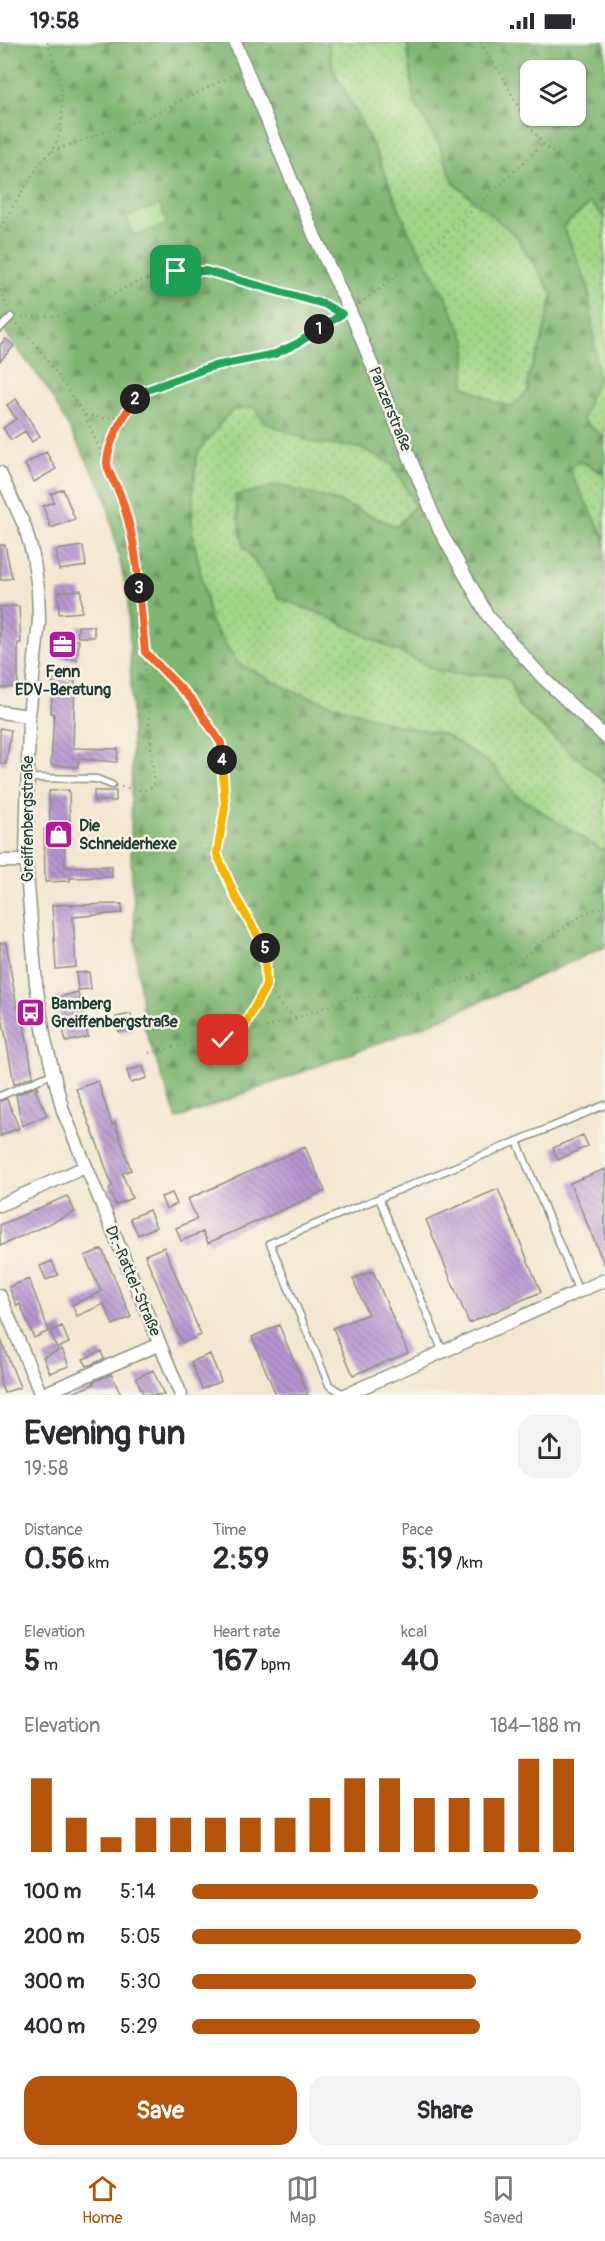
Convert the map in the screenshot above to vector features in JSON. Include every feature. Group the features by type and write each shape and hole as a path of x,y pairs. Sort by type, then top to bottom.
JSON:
{"street":[{"name":"Panzerstraße","path":"235,42 315,237 350,311 439,529 488,616 543,678 605,737"},
{"name":"Greiffenbergstraße","path":"0,472 26,526 38,589 39,621 29,716 26,861 38,995 52,1074 63,1111 85,1167"},
{"path":"0,712 29,716"},
{"path":"0,861 26,861"},
{"path":"0,1205 85,1167"},
{"name":"Dr.-Rattel-Straße","path":"85,1167 181,1395"},
{"path":"345,1395 605,1280"},
{"path":"0,1296 41,1395 160,1344"}],"lane":[{"path":"0,328 11,317"},
{"path":"27,778 97,778 112,785"},
{"path":"0,1096 52,1074"},
{"path":"345,1395 329,1385 270,1243 605,1105"},
{"path":"517,1142 579,1292"},
{"path":"379,1198 443,1352"}],"path":[{"path":"0,228 38,165 52,151 59,137 62,120 61,94 52,53 47,42"},
{"path":"480,42 502,76 526,121 543,144 605,200"},
{"path":"52,151 150,116 246,69"},
{"path":"350,311 391,282 543,144"},
{"path":"11,317 56,316 87,308 137,282 176,271 206,271 324,304 342,314 298,343 275,354 210,367 139,393 123,416 107,465"},
{"path":"0,290 11,317 39,348 84,414 121,497 128,520 139,582 154,786 143,791 112,785"},
{"path":"84,414 103,418 123,416"},
{"path":"145,652 192,700 221,743 225,807 217,854 236,898 265,946 266,986 239,1036"},
{"path":"149,1053 198,1041 223,1040 239,1036 297,1018 343,1000 430,990 521,958 585,913 605,906"},
{"path":"266,986 284,1009 297,1018"}],"green space":[{"path":"0,42 328,42 332,66 375,150 409,232 445,295 467,343 464,386 495,402 511,407 528,391 528,377 541,344 553,294 516,236 454,183 439,144 414,101 407,42 605,42 605,218 591,203 563,226 588,287 598,380 589,398 583,420 605,438 605,474 578,460 569,470 605,539 605,782 518,705 511,682 501,675 457,674 436,670 324,615 279,598 243,545 234,496 279,485 340,502 397,527 415,505 392,464 361,448 315,443 265,423 253,407 233,410 197,454 192,531 211,623 239,664 297,693 396,725 444,734 492,765 517,796 605,852 605,947 429,1024 177,1119 144,1026 137,964 131,860 132,716 128,598 105,494 47,388 0,325"},
{"path":"328,42 407,42 414,101 439,144 454,183 516,236 553,294 541,344 528,377 528,391 511,407 495,402 464,386 467,343 445,295 409,232 375,150 332,66"},
{"path":"591,203 605,218 605,438 583,420 589,398 598,380 588,287 563,226"},
{"path":"160,205 167,224 134,236 126,217"},
{"path":"253,407 315,443 361,448 392,464 415,505 397,527 340,502 279,598 324,615 436,670 458,674 501,675 511,682 518,706 605,782 605,852 517,796 492,765 444,734 396,725 297,693 239,664 211,623 192,531 193,488 197,454 233,410"},
{"path":"578,460 605,474 605,539 569,470"}],"building":[{"path":"6,339 14,346 0,361 0,345"},
{"path":"16,399 40,436 32,442 25,431 11,440 3,428 16,419 7,405"},
{"path":"46,452 56,469 34,482 25,464"},
{"path":"63,489 75,519 51,528 43,506 54,502 51,494"},
{"path":"0,545 5,545 12,578 0,580"},
{"path":"83,546 86,566 59,570 56,550"},
{"path":"81,590 82,612 59,614 58,592"},
{"path":"19,606 21,643 18,643 18,687 0,688 0,607"},
{"path":"78,626 94,626 94,637 78,637"},
{"path":"57,638 79,640 77,660 56,658"},
{"path":"53,679 75,681 73,748 118,749 117,762 79,759 78,767 51,765 54,714 51,713"},
{"path":"0,728 11,730 6,764 0,763"},
{"path":"69,790 70,828 64,828 65,867 112,866 112,877 70,878 70,881 45,882 44,829 50,829 49,791"},
{"path":"94,791 116,791 116,801 94,801"},
{"path":"122,904 122,913 73,917 76,967 56,969 52,905"},
{"path":"6,942 17,1008 21,1006 33,1076 14,1084 0,1005 0,943"},
{"path":"89,972 91,989 78,990 76,973"},
{"path":"78,992 88,1037 66,1042 56,998"},
{"path":"131,1014 133,1030 119,1032 116,1017"},
{"path":"143,1066 147,1078 131,1083 127,1071"},
{"path":"98,1081 112,1125 115,1123 131,1170 122,1173 132,1198 116,1205 109,1188 112,1186 100,1151 76,1089"},
{"path":"37,1086 38,1089 35,1090 47,1115 22,1126 16,1095"},
{"path":"7,1099 19,1128 0,1136 0,1101"},
{"path":"583,1135 588,1146 558,1160 553,1148"},
{"path":"305,1147 325,1191 208,1243 203,1232 181,1241 176,1228 197,1219 188,1199"},
{"path":"605,1169 605,1266 570,1183"},
{"path":"498,1189 541,1292 469,1323 426,1220"},
{"path":"172,1193 177,1204 166,1209 161,1197"},
{"path":"67,1196 75,1212 0,1246 0,1225"},
{"path":"149,1210 156,1227 138,1235 130,1218"},
{"path":"164,1247 201,1335 182,1343 145,1255"},
{"path":"102,1249 131,1317 113,1325 104,1304 77,1316 72,1305 101,1292 85,1256"},
{"path":"52,1261 58,1275 46,1280 40,1266"},
{"path":"373,1271 408,1353 353,1375 333,1328 368,1314 353,1279"},
{"path":"29,1279 49,1331 34,1338 20,1304 17,1306 9,1287"},
{"path":"279,1325 308,1395 276,1395 252,1337"},
{"path":"62,1326 69,1343 57,1348 50,1331"},
{"path":"0,1338 20,1387 4,1393 0,1382"},
{"path":"62,1349 69,1366 50,1373 43,1357"},
{"path":"101,1351 104,1359 87,1366 83,1359"},
{"path":"210,1354 221,1381 202,1389 191,1362"},
{"path":"153,1370 164,1395 144,1395 136,1378"},
{"path":"111,1374 121,1395 68,1395 94,1384 93,1382"}],"place":[{"name":"Fenn EDV-Beratung","path":"63,644"},
{"name":"Die Schneiderhexe","path":"58,835"},
{"name":"Bamberg Greiffenbergstraße","path":"30,1013"}],"route":[{"path":"176,271 206,271 324,304 342,314 298,343 275,354 210,367 139,393 123,416 107,465 128,520 139,582 145,652 192,700 221,743 225,807 217,854 236,898 265,946 266,986 239,1036 223,1040"}]}
